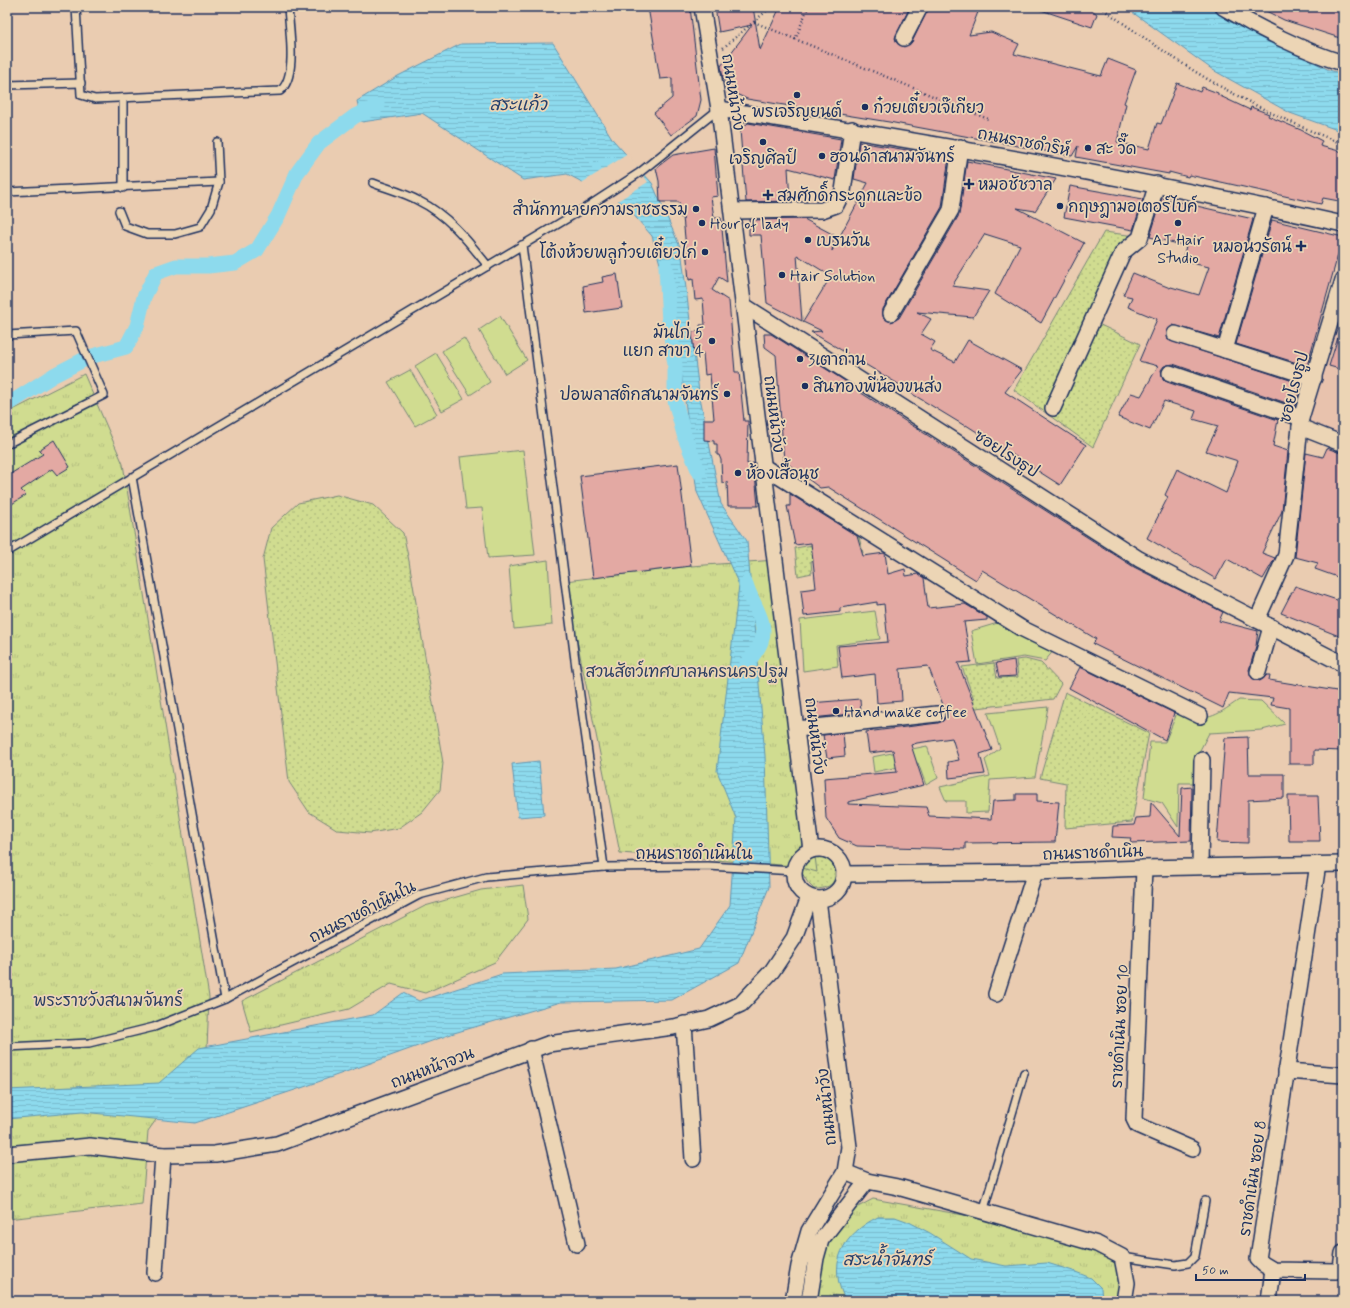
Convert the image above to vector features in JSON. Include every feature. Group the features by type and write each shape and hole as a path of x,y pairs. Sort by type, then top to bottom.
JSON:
{"street":[{"name":"ถนนหน้าวัง","path":"702,7 719,109 811,850"},
{"path":"904,38 920,7"},
{"path":"1223,7 1243,19 1327,58 1343,63"},
{"name":"ถนนราชดำริห์","path":"719,109 960,147 1157,184 1343,224"},
{"path":"732,211 822,210 836,205 843,191 852,130"},
{"path":"891,313 951,210 960,147"},
{"path":"1053,408 1123,252 1140,238 1157,184"},
{"path":"1225,350 1266,207"},
{"name":"ซอยโรงธูป","path":"1257,620 1286,555 1300,422 1343,280"},
{"name":"ซอยโรงธูป","path":"744,305 1139,559 1343,664"},
{"path":"1175,334 1314,378"},
{"path":"1170,373 1300,422 1343,444"},
{"path":"764,466 1021,628 1200,716"},
{"path":"1258,672 1271,627"},
{"path":"797,729 937,714"},
{"path":"1200,866 1202,760"},
{"path":"818,849 833,853 843,866 844,874 839,889 826,898 813,898 797,886 794,871 799,858 811,850 818,849"},
{"name":"ราชดำเนิน ซอย 8","path":"1273,1270 1258,1259 1318,864"},
{"name":"ถนนราชดำเนิน","path":"844,874 1036,872 1200,866 1343,864"},
{"name":"ราชดำเนิน ซอย 10","path":"1144,868 1134,1119 1142,1127 1192,1149"},
{"path":"996,994 1036,872"},
{"name":"ถนนหน้าวัง","path":"793,1301 799,1266 809,1231 845,1172 849,1147 813,898"},
{"name":"ถนนหน้าจวน","path":"7,1154 90,1146 163,1155 215,1154 277,1144 548,1044 709,1019 741,1004 772,972 794,938 813,898"},
{"path":"684,1024 693,1159"},
{"path":"531,1049 577,1244"},
{"path":"1286,1071 1343,1075"},
{"path":"155,1273 163,1155"},
{"path":"845,1172 867,1181 898,1187 1097,1244 1122,1257 1126,1283 1124,1301"},
{"path":"810,1301 816,1258 821,1240 867,1181"},
{"path":"1269,1301 1273,1270 1336,1271 1341,1268 1343,1253"}],"lane":[{"path":"76,7 82,95 95,100 280,91 288,81 290,66 288,7"},
{"path":"7,85 81,83"},
{"path":"123,98 123,188"},
{"path":"7,552 590,205 639,173 719,109"},
{"path":"119,211 125,226 147,234 175,234 200,227 211,209 219,182 217,142"},
{"path":"7,192 123,188 219,182"},
{"path":"373,183 420,201 443,216 460,232 488,266"},
{"path":"522,245 575,660 604,867"},
{"path":"7,335 76,331 104,395 7,444"},
{"path":"132,477 224,999"},
{"name":"ถนนราชดำเนินใน","path":"7,1047 90,1043 154,1027 224,999 419,895 486,877 604,867 708,866 770,868 794,871"},
{"path":"983,1212 1024,1073"},
{"path":"1122,1257 1176,1265 1188,1263 1195,1256 1205,1201"}],"path":[{"path":"710,58 771,7"},
{"path":"795,40 808,7"},
{"path":"1100,7 1192,69 1244,99 1297,126 1343,144"},
{"path":"754,22 988,119"}],"shaded area":[{"path":"1343,280 1343,435 1301,418"}],"green space":[{"path":"1104,232 1136,236 1088,319 1140,344 1093,447 1014,390"},
{"path":"500,316 527,360 505,374 479,330"},
{"path":"464,338 490,382 470,395 442,351"},
{"path":"436,353 464,399 442,411 415,366"},
{"path":"410,370 437,414 415,426 388,382"},
{"name":"พระราชวังสนามจันทร์","path":"84,374 123,464 209,997 207,1049 148,1131 142,1204 7,1219 7,413"},
{"path":"523,450 535,555 488,558 482,508 466,509 460,457"},
{"path":"337,495 373,505 403,533 443,763 440,790 422,812 399,828 370,833 338,830 309,812 289,782 263,559 271,528 298,503"},
{"path":"859,537 863,553 811,561 812,573 798,576 795,548"},
{"path":"548,560 552,625 514,629 509,566"},
{"name":"สวนสัตว์เทศบาลนครนครปฐม","path":"776,560 817,872 795,866 620,853 565,581 691,566"},
{"path":"875,611 880,639 836,645 838,666 803,671 800,620"},
{"path":"1001,622 1054,650 1045,661 1024,657 977,664 971,631"},
{"path":"1025,659 1041,663 1061,684 1053,699 968,709 966,703 974,699 962,667 994,663 997,678 1018,677 1016,660"},
{"path":"1065,692 1149,733 1132,822 1065,828 1066,783 1040,778"},
{"path":"1239,700 1261,701 1285,724 1262,730 1209,733 1198,754 1197,783 1179,783 1178,827 1162,803 1144,798 1150,742 1165,742 1177,713 1196,718 1210,717 1223,711"},
{"path":"1048,707 1035,777 990,780 988,812 966,813 966,801 946,801 940,787 990,776 985,760 1000,748 988,713"},
{"path":"927,746 938,778 926,785 918,763 874,772 872,757"},
{"path":"818,855 827,855 834,867 835,878 833,883 828,886 814,889 802,873 807,860"},
{"path":"523,885 528,919 495,962 425,993 391,984 349,1009 251,1032 242,1001 425,906 481,890"},
{"path":"873,1199 1026,1226 1097,1246 1119,1260 1123,1301 809,1301 834,1225 858,1207"}],"water":[{"path":"1125,7 1208,7 1329,70 1343,74 1343,132 1290,113 1213,70"},
{"name":"สระแก้ว","path":"553,43 613,140 652,183 681,249 699,392 721,504 747,541 765,756 769,887 739,963 672,1000 561,1002 454,1033 304,1087 195,1123 82,1112 7,1119 7,1090 159,1083 199,1048 373,1015 403,993 419,1001 502,974 616,969 699,949 730,905 736,818 717,771 739,585 697,492 673,309 652,236 624,204 567,174 523,180 422,113 362,122 357,101 398,76 461,44"},
{"path":"539,761 544,815 518,817 512,764"},
{"name":"สระน้ำจันทร์","path":"878,1217 895,1217 909,1222 930,1233 971,1259 1006,1266 1047,1263 1073,1271 1091,1278 1101,1288 1102,1301 846,1301 840,1287 838,1275 838,1263 841,1252 847,1241 855,1232"}],"pier":[{"path":"628,154 648,182 616,202 580,184"}],"building":[{"path":"648,7 690,7 701,100 697,116 671,135 654,113 672,98 672,78 660,79"},
{"path":"715,7 753,7 760,50 780,7 910,7 895,38 897,43 904,47 912,42 929,7 980,7 969,35 991,32 1019,44 1014,54 1101,76 1108,59 1136,70 1124,103 1126,104 1117,142 1149,149 1157,123 1161,124 1177,83 1200,92 1202,87 1218,93 1218,95 1250,110 1251,107 1269,114 1268,116 1301,130 1322,141 1320,146 1343,152 1343,198 1340,197 1339,201 1323,198 1321,204 1189,175 1188,177 1169,172 1169,174 1076,157 1078,146 1072,156 889,122 747,99 732,92 723,78 721,66 752,25 719,32"},
{"path":"1038,7 1088,7 1097,14 1092,27 1038,9"},
{"path":"1258,7 1343,7 1343,39 1284,20"},
{"path":"748,123 841,139 835,180 788,168 790,201 746,202 740,130"},
{"path":"859,142 949,157 942,207 883,309 883,317 891,322 899,318 959,215 967,161 1056,179 1035,211 1017,208 1084,243 1041,323 995,294 1020,245 985,234 952,286 989,291 973,317 917,312 931,319 921,334 935,342 930,350 955,362 968,340 1022,370 1005,392 1086,445 1060,485 966,425 965,426 909,392 910,391 811,332 822,331 803,322 831,276 797,255 802,321 767,303 761,235 749,235 749,220 804,219 834,235 832,251 868,183 854,179"},
{"path":"714,148 718,196 711,197 714,218 721,218 727,282 719,277 712,290 729,301 735,372 739,372 744,421 748,421 747,464 754,463 758,506 728,506 727,482 722,483 721,460 719,455 717,455 717,444 714,444 714,441 704,440 704,419 714,419 710,374 705,375 703,353 694,354 692,332 701,331 700,325 705,325 703,299 695,300 693,279 689,280 683,217 681,218 679,202 660,202 659,181 656,168 673,155"},
{"path":"1070,186 1143,199 1133,230 1064,217"},
{"path":"1162,198 1253,219 1219,338 1173,325 1167,331 1168,340 1302,384 1295,406 1173,364 1164,366 1161,370 1163,379 1167,382 1278,420 1273,446 1288,451 1282,511 1262,553 1275,558 1263,579 1227,559 1216,579 1147,538 1168,497 1165,495 1177,469 1226,493 1238,461 1206,451 1218,426 1193,419 1196,411 1164,401 1150,430 1118,417 1131,393 1141,396 1158,366 1139,361 1157,319 1128,307 1132,297 1123,295 1133,273 1170,288 1171,287 1199,295 1209,267 1182,261 1186,246 1150,237"},
{"path":"1272,220 1343,237 1307,366 1236,344"},
{"path":"617,274 622,308 586,313 583,286 603,282 602,277"},
{"path":"1340,331 1343,332 1343,370 1329,366"},
{"path":"764,334 771,334 1134,567 1223,612 1219,621 1258,631 1256,646 1249,670 1252,678 1260,681 1267,675 1270,675 1269,680 1343,692 1343,751 1314,750 1314,764 1289,764 1289,708 1271,705 1273,698 1229,693 1223,708 1093,644 1096,639 982,570 976,580 828,487 820,488 784,461 776,355 765,347"},
{"path":"54,440 70,467 57,475 52,469 21,490 26,495 7,507 7,476 43,454 39,450"},
{"path":"1327,448 1343,454 1343,579 1315,569 1318,563 1295,557 1306,453 1323,457"},
{"path":"678,464 691,566 593,578 580,476"},
{"path":"790,494 857,536 863,556 885,553 888,574 905,569 906,576 918,574 924,578 928,608 965,604 987,617 987,620 964,622 971,662 958,663 992,750 980,754 985,774 949,778 948,762 959,760 952,738 917,743 911,745 924,785 848,802 848,804 926,807 929,816 991,819 993,801 1016,800 1016,794 1037,794 1037,801 1059,802 1055,842 965,843 965,849 857,846 839,838 826,818 824,778 897,772 893,750 869,753 866,732 938,723 943,721 947,715 928,666 900,669 902,701 877,703 875,674 842,678 838,646 888,642 884,604 877,605 877,602 840,608 840,612 804,616 801,590 816,588 811,543 795,545 787,506 790,506"},
{"path":"1295,586 1343,602 1343,627 1339,636 1281,613"},
{"path":"1014,660 1016,676 999,677 996,663"},
{"path":"1080,667 1174,713 1165,740 1069,688"},
{"name":"Hand make coffee","path":"860,699 861,713 812,718 810,703"},
{"path":"843,733 845,756 827,758 823,735"},
{"path":"1248,737 1249,774 1284,774 1284,798 1248,800 1248,843 1217,842 1225,738"},
{"path":"1192,787 1191,841 1130,843 1131,838 1112,837 1113,826 1134,825 1136,818 1150,817 1151,802 1180,836 1182,788"},
{"path":"1288,796 1318,796 1320,841 1289,841"}],"waterway":[{"path":"7,405 54,375 89,357 126,347 137,326 144,297 156,273 176,266 208,266 235,263 257,250 278,216 297,173 319,143 355,116 378,106"},
{"path":"666,267 669,322 675,365 675,401 685,438 699,472"},
{"path":"746,584 763,627 763,635 760,645 746,666"}],"place":[{"name":"พรเจริญยนต์","path":"797,95"},
{"name":"ก๋วยเตี๋ยวเจ๊เกียว","path":"865,107"},
{"name":"เจริญศิลป์","path":"763,142"},
{"name":"สะ วี๊ด","path":"1088,148"},
{"name":"ฮอนด้าสนามจันทร์","path":"822,156"},
{"name":"หมอชัชวาล","path":"969,184"},
{"name":"สมศักดิ์กระดูกและข้อ","path":"768,195"},
{"name":"กฤษฎามอเตอร์ไบค์","path":"1060,206"},
{"name":"สำนักทนายความราชธรรม","path":"696,209"},
{"name":"Hour of lady","path":"702,223"},
{"name":"AJ Hair Studio","path":"1178,223"},
{"name":"เบรนวัน","path":"808,240"},
{"name":"หมอนวรัตน์","path":"1301,246"},
{"name":"โต้งห้วยพลูก๋วยเตี๋ยวไก่","path":"705,252"},
{"name":"Hair Solution","path":"782,275"},
{"name":"มันไก่ 5 แยก สาขา 4","path":"712,341"},
{"name":"3เตาถ่าน","path":"800,359"},
{"name":"สินทองพี่น้องขนส่ง","path":"805,386"},
{"name":"ปอพลาสติกสนามจันทร์","path":"727,394"},
{"name":"ห้องเสื้อนุช","path":"738,473"},
{"name":"Hand make coffee","path":"836,711"}]}
